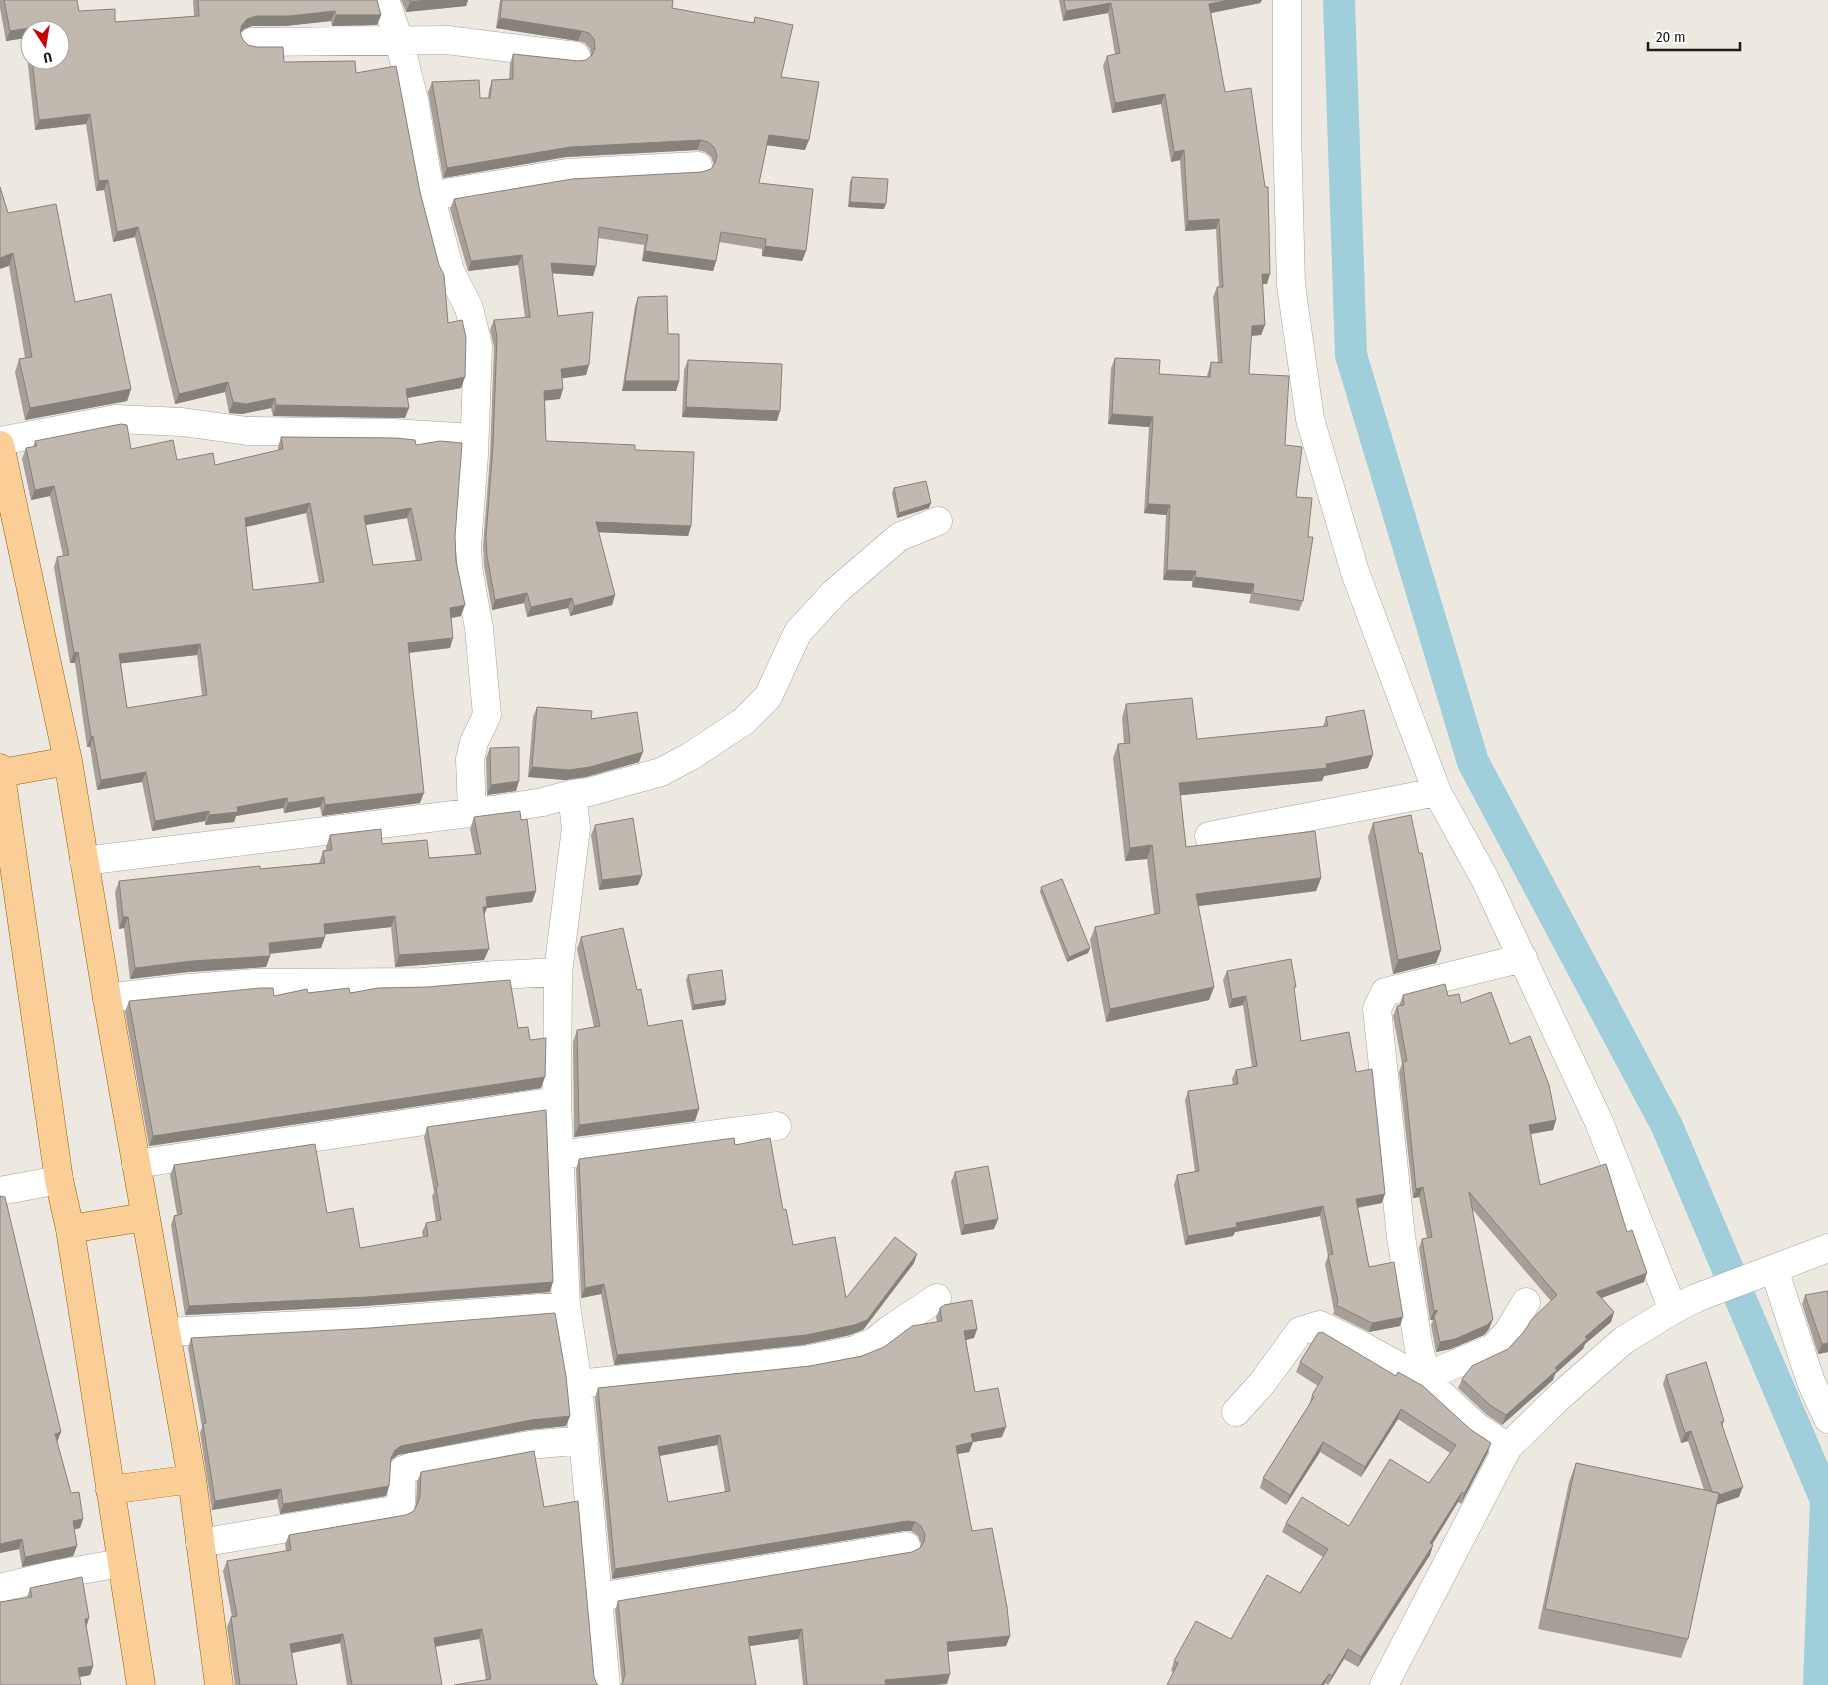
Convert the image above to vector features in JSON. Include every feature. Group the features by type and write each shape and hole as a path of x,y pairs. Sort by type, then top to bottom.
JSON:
{"main road":[{"path":"0,443 68,761 107,998 192,1479 219,1685"},
{"path":"68,761 0,771 9,897 59,1180 70,1229 141,1685"},
{"path":"70,1229 146,1218"},
{"path":"110,1490 192,1479"}],"street":[{"path":"385,0 399,40 414,100 431,198 450,271 469,308 478,346 467,546 468,568 479,628 487,715 474,742 470,759 472,812"},
{"path":"1287,0 1287,129 1291,285 1310,419 1355,572 1437,792 1485,879 1684,1304"},
{"path":"252,42 447,40 576,56"},
{"path":"431,198 451,192 567,173 698,166"},
{"path":"0,443 116,419 182,422 247,431 393,433 474,438"},
{"path":"84,861 543,802 572,794 589,792 661,772 691,756 744,721 768,697 798,632 835,592 899,538 938,521"},
{"path":"1210,836 1437,792"},
{"path":"572,794 576,828 575,850 558,972 557,1101 566,1306 578,1384 584,1440 606,1685"},
{"path":"1428,1380 1419,1349 1401,1237 1377,1008 1385,992 1523,958"},
{"path":"107,998 189,988 256,983 422,982 496,975 558,972"},
{"path":"136,1164 557,1101"},
{"path":"560,1156 777,1126"},
{"path":"0,1191 59,1180"},
{"path":"1384,1685 1508,1447 1560,1396 1624,1340 1684,1304 1828,1248"},
{"path":"1766,1271 1828,1419"},
{"path":"578,1384 805,1360 855,1350 874,1342 937,1298"},
{"path":"1428,1380 1494,1348 1508,1332 1526,1302"},
{"path":"166,1332 365,1322 566,1306"},
{"path":"1236,1412 1263,1382 1300,1332 1320,1326 1428,1380 1477,1427 1508,1447"},
{"path":"200,1543 400,1509 402,1499 400,1482 403,1470 411,1466 520,1447 584,1440"},
{"path":"599,1597 906,1546"},
{"path":"0,1588 53,1575 121,1563"}],"building":[{"path":"4,0 77,0 79,11 115,9 115,22 199,16 198,0 377,0 381,15 336,15 335,11 289,16 256,16 247,19 242,25 240,32 243,40 248,45 256,47 283,47 284,62 355,61 356,73 396,66 420,192 439,265 444,275 448,323 462,320 466,337 465,377 406,389 409,408 276,405 275,398 246,404 233,402 228,382 179,394 138,227 117,232 108,180 99,181 90,114 39,120 33,70 70,70 70,20 20,20 20,29 10,31"},
{"path":"409,0 428,0 410,2"},
{"path":"502,0 673,0 672,8 754,23 755,17 793,25 781,77 819,82 809,140 769,135 759,183 813,189 806,251 765,246 766,239 721,232 716,261 645,251 648,235 599,227 596,266 551,263 558,316 593,312 589,365 561,369 563,389 544,391 546,441 635,445 635,450 694,452 691,526 596,522 615,595 574,606 572,598 531,607 527,593 495,600 487,556 486,536 493,446 497,337 494,320 530,317 522,255 471,261 454,199 572,179 702,172 711,169 717,156 714,147 708,142 701,140 570,147 447,168 432,82 479,80 480,98 490,98 492,80 513,79 513,54 578,61 586,60 592,55 595,48 594,39 589,33 500,18"},
{"path":"1064,0 1229,0 1209,4 1225,92 1251,88 1265,187 1268,187 1270,274 1262,274 1265,325 1252,326 1249,374 1289,376 1285,445 1302,447 1296,497 1312,498 1308,537 1313,537 1303,601 1253,593 1254,584 1195,577 1196,571 1167,570 1170,505 1148,504 1153,417 1112,414 1115,358 1160,360 1159,374 1210,377 1211,362 1222,363 1217,287 1223,287 1219,219 1188,221 1184,150 1174,152 1165,94 1115,103 1107,56 1120,53 1111,3 1066,11"},
{"path":"852,177 888,179 886,204 850,202"},
{"path":"0,187 8,213 56,204 75,302 111,294 131,389 30,408 19,359 32,357 13,253 0,258"},
{"path":"667,296 668,334 679,334 679,381 625,381 638,297"},
{"path":"688,360 782,364 780,411 686,407"},
{"path":"121,424 127,425 131,449 173,440 177,460 213,453 215,465 283,449 281,437 396,438 415,440 416,445 440,441 462,443 455,537 456,561 465,605 450,608 453,638 408,643 424,793 325,805 324,797 288,803 287,798 237,807 238,812 209,815 209,811 155,821 146,772 101,780 93,736 91,737 78,652 74,653 57,557 69,555 54,486 35,490 26,448 37,446 35,441","holes":["310,503 324,582 253,590 245,518","411,508 422,560 373,565 364,516","200,644 207,695 127,708 119,654"]},
{"path":"926,481 931,503 899,513 894,488"},
{"path":"1192,698 1197,739 1328,726 1326,717 1364,710 1373,755 1326,764 1327,768 1179,783 1186,847 1315,831 1321,878 1196,894 1214,987 1110,1009 1095,927 1160,913 1152,845 1130,848 1118,744 1130,743 1126,704"},
{"path":"537,707 592,711 591,719 637,712 643,752 590,767 569,770 532,767"},
{"path":"519,747 519,781 491,785 490,748"},
{"path":"520,811 521,820 527,819 536,891 486,897 487,907 483,907 489,949 399,955 395,916 324,924 325,937 269,943 270,956 192,961 135,968 128,917 123,917 119,881 260,866 260,869 325,863 323,851 332,850 330,835 381,829 382,844 427,840 429,858 481,854 474,817"},
{"path":"1411,815 1419,853 1422,853 1441,950 1398,960 1373,823"},
{"path":"633,818 642,875 602,880 595,825"},
{"path":"1062,879 1090,948 1069,957 1041,887"},
{"path":"623,928 637,990 641,989 648,1026 682,1020 699,1109 579,1125 577,1030 600,1026 581,937"},
{"path":"1291,959 1296,987 1294,987 1301,1041 1349,1032 1356,1072 1372,1069 1385,1194 1356,1199 1369,1267 1394,1262 1403,1317 1372,1323 1336,1305 1338,1302 1328,1255 1333,1254 1323,1206 1236,1223 1237,1227 1188,1236 1177,1175 1199,1171 1188,1091 1238,1084 1236,1070 1257,1066 1246,996 1232,999 1227,971"},
{"path":"722,970 726,1000 694,1005 688,975"},
{"path":"510,980 518,1028 528,1027 530,1040 546,1038 545,1077 153,1136 129,1001 260,988 273,988 274,996 307,989 308,993 349,988 350,993 378,988 427,987"},
{"path":"1445,984 1448,996 1459,994 1461,1003 1491,992 1510,1044 1530,1036 1549,1085 1556,1120 1529,1125 1540,1185 1606,1164 1627,1232 1632,1230 1647,1273 1596,1292 1614,1312 1585,1337 1587,1339 1555,1368 1557,1370 1506,1415 1490,1405 1462,1379 1472,1366 1508,1349 1523,1333 1532,1319 1557,1295 1469,1192 1493,1319 1487,1325 1455,1339 1440,1342 1434,1316 1438,1310 1434,1311 1422,1239 1432,1237 1423,1187 1416,1189 1403,1062 1407,1061 1397,1006 1404,1005 1403,995"},
{"path":"546,1110 553,1282 367,1297 189,1306 174,1216 182,1214 174,1165 315,1144 327,1213 353,1208 360,1248 428,1236 426,1223 441,1220 436,1187 438,1186 427,1127"},
{"path":"734,1138 735,1145 770,1138 783,1210 786,1209 793,1245 835,1237 846,1298 895,1237 917,1254 867,1320 854,1325 806,1335 617,1355 604,1284 585,1288 579,1159"},
{"path":"988,1166 998,1219 964,1225 955,1172"},
{"path":"0,1196 5,1197 61,1432 55,1434 71,1493 79,1492 83,1519 73,1521 77,1546 25,1557 22,1539 0,1544"},
{"path":"1828,1291 1828,1343 1822,1344 1805,1295"},
{"path":"972,1300 977,1329 964,1331 975,1392 998,1388 1006,1427 971,1434 973,1442 956,1446 972,1531 992,1528 1007,1607 1010,1636 947,1642 950,1674 885,1680 886,1685 807,1685 802,1629 748,1637 756,1685 621,1685 625,1674 618,1601 912,1552 920,1548 924,1542 925,1534 921,1526 915,1522 907,1521 615,1569 598,1388 810,1366 862,1356 884,1347 912,1326 942,1321 940,1308 944,1305","holes":["720,1435 730,1491 668,1502 658,1447"]},
{"path":"555,1313 566,1376 570,1416 531,1420 401,1446 395,1450 391,1458 389,1486 283,1504 281,1489 215,1501 203,1424 206,1423 191,1338 370,1328"},
{"path":"1322,1332 1396,1376 1398,1372 1423,1386 1470,1429 1491,1443 1464,1494 1462,1492 1430,1543 1433,1545 1361,1657 1348,1649 1332,1676 1329,1674 1321,1685 1167,1685 1178,1663 1174,1661 1196,1621 1231,1639 1267,1575 1300,1593 1328,1549 1286,1523 1302,1497 1349,1526 1390,1459 1429,1483 1456,1445 1401,1409 1365,1467 1323,1442 1290,1495 1263,1478 1314,1397 1312,1395 1323,1377 1300,1362 1318,1333"},
{"path":"1706,1362 1724,1421 1721,1422 1743,1487 1719,1495 1719,1493 1712,1492 1691,1431 1685,1433 1666,1375"},
{"path":"534,1451 544,1507 578,1501 594,1677 598,1685 454,1685 491,1679 482,1629 434,1638 442,1685 352,1685 343,1634 290,1644 297,1685 240,1685 231,1617 237,1616 227,1561 291,1550 289,1535 406,1515 414,1511 420,1497 421,1472"},
{"path":"1576,1463 1719,1493 1688,1639 1545,1609"},
{"path":"82,1577 89,1618 85,1619 93,1666 78,1668 81,1685 0,1685 0,1602 32,1597 30,1588"}],"waterway":[{"path":"1339,0 1351,355 1473,762 1667,1126 1826,1500 1819,1685"}]}
